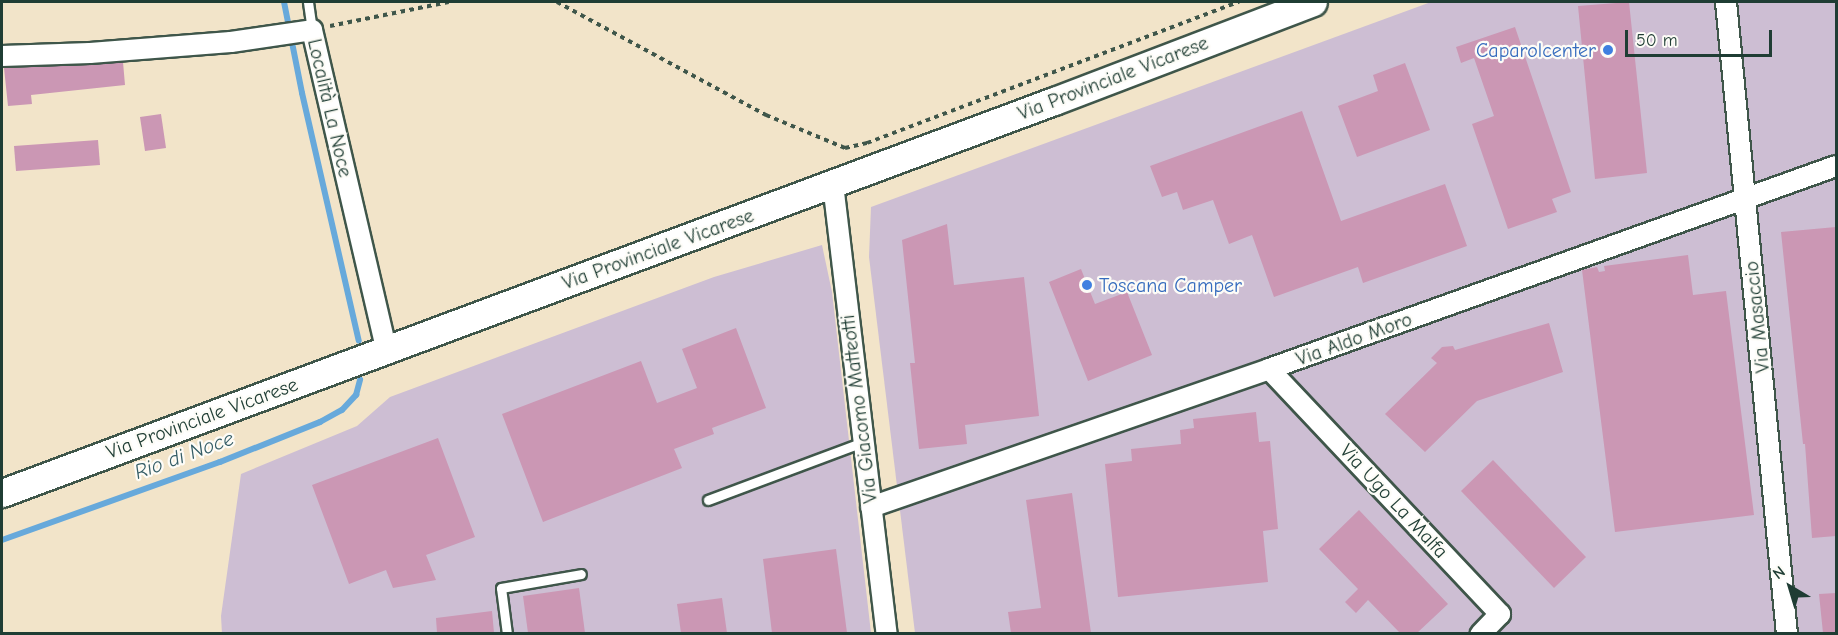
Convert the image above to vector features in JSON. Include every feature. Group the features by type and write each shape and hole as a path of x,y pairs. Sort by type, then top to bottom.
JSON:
{"main road":[{"name":"Via Provinciale Vicarese","path":"2,493 1313,2"}],"street":[{"name":"Via Masaccio","path":"1726,2 1787,633"},
{"name":"Località La Noce","path":"2,56 114,52 231,42 298,32 386,350"},
{"name":"Via Aldo Moro","path":"871,507 1269,369 1836,166"},
{"name":"Via Giacomo Matteotti","path":"832,184 887,633"},
{"name":"Via Ugo La Malfa","path":"1269,369 1500,614 1481,633"}],"lane":[{"path":"298,32 308,2"},
{"path":"708,500 863,442"},
{"path":"507,633 501,588 581,574"}],"path":[{"path":"298,32 449,2"},
{"path":"557,2 766,115 844,148 867,143 1239,2"}],"shaded area":[{"path":"1431,2 1836,2 1836,633 915,633 869,257 871,207"},
{"path":"822,245 832,292 871,633 222,634 221,616 241,474 357,426 390,397 714,277"}],"building":[{"name":"Caparolcenter","path":"1629,2 1647,173 1595,179 1578,6"},
{"path":"1515,27 1571,192 1552,199 1557,212 1508,229 1472,124 1494,116 1474,58 1461,63 1456,47"},
{"path":"123,62 125,85 31,95 32,104 8,106 4,68"},
{"path":"1405,63 1430,130 1357,157 1338,106 1378,91 1373,75"},
{"path":"1302,111 1341,221 1445,184 1467,246 1363,283 1358,267 1274,297 1252,235 1229,244 1213,200 1183,210 1177,192 1162,197 1150,166"},
{"path":"161,114 166,148 145,151 140,117"},
{"path":"98,140 100,165 16,171 14,146"},
{"path":"947,224 954,285 1024,277 1039,416 965,425 967,444 919,449 910,363 915,363 902,240"},
{"path":"1836,227 1836,536 1812,538 1805,444 1803,444 1781,232"},
{"path":"1688,255 1693,295 1726,291 1754,515 1615,532 1582,270 1597,267 1599,272 1605,271 1604,266"},
{"path":"1081,269 1095,304 1127,292 1152,355 1088,381 1049,282"},
{"path":"1549,323 1563,372 1477,401 1425,452 1385,414 1437,363 1431,358 1442,347 1453,346 1455,350"},
{"path":"736,328 766,408 712,428 714,434 674,449 682,468 543,522 502,414 641,361 657,403 697,388 682,349"},
{"path":"1256,412 1259,442 1270,441 1278,529 1263,531 1268,582 1118,597 1105,464 1132,461 1131,449 1181,444 1180,430 1194,428 1193,419"},
{"path":"438,438 475,537 426,555 436,580 393,588 386,570 349,584 312,485"},
{"path":"1493,460 1586,557 1554,588 1461,491"},
{"path":"1072,493 1091,633 1011,633 1008,612 1041,608 1026,500"},
{"path":"1359,510 1448,604 1417,633 1400,633 1368,600 1356,613 1345,602 1358,589 1319,549"},
{"path":"836,549 847,633 772,633 763,559"},
{"path":"579,588 585,633 528,633 523,596"},
{"path":"1836,593 1836,633 1823,633 1819,594"},
{"path":"722,598 727,633 681,633 677,604"},
{"path":"492,611 494,633 437,633 436,618"}],"waterway":[{"name":"Rio di Noce","path":"284,2 302,93 359,341"},
{"name":"Rio di Noce","path":"2,540 220,462 320,422 342,410 356,395 360,380"}],"place":[{"name":"Caparolcenter","path":"1608,50"},
{"name":"Toscana Camper","path":"1087,285"}]}
